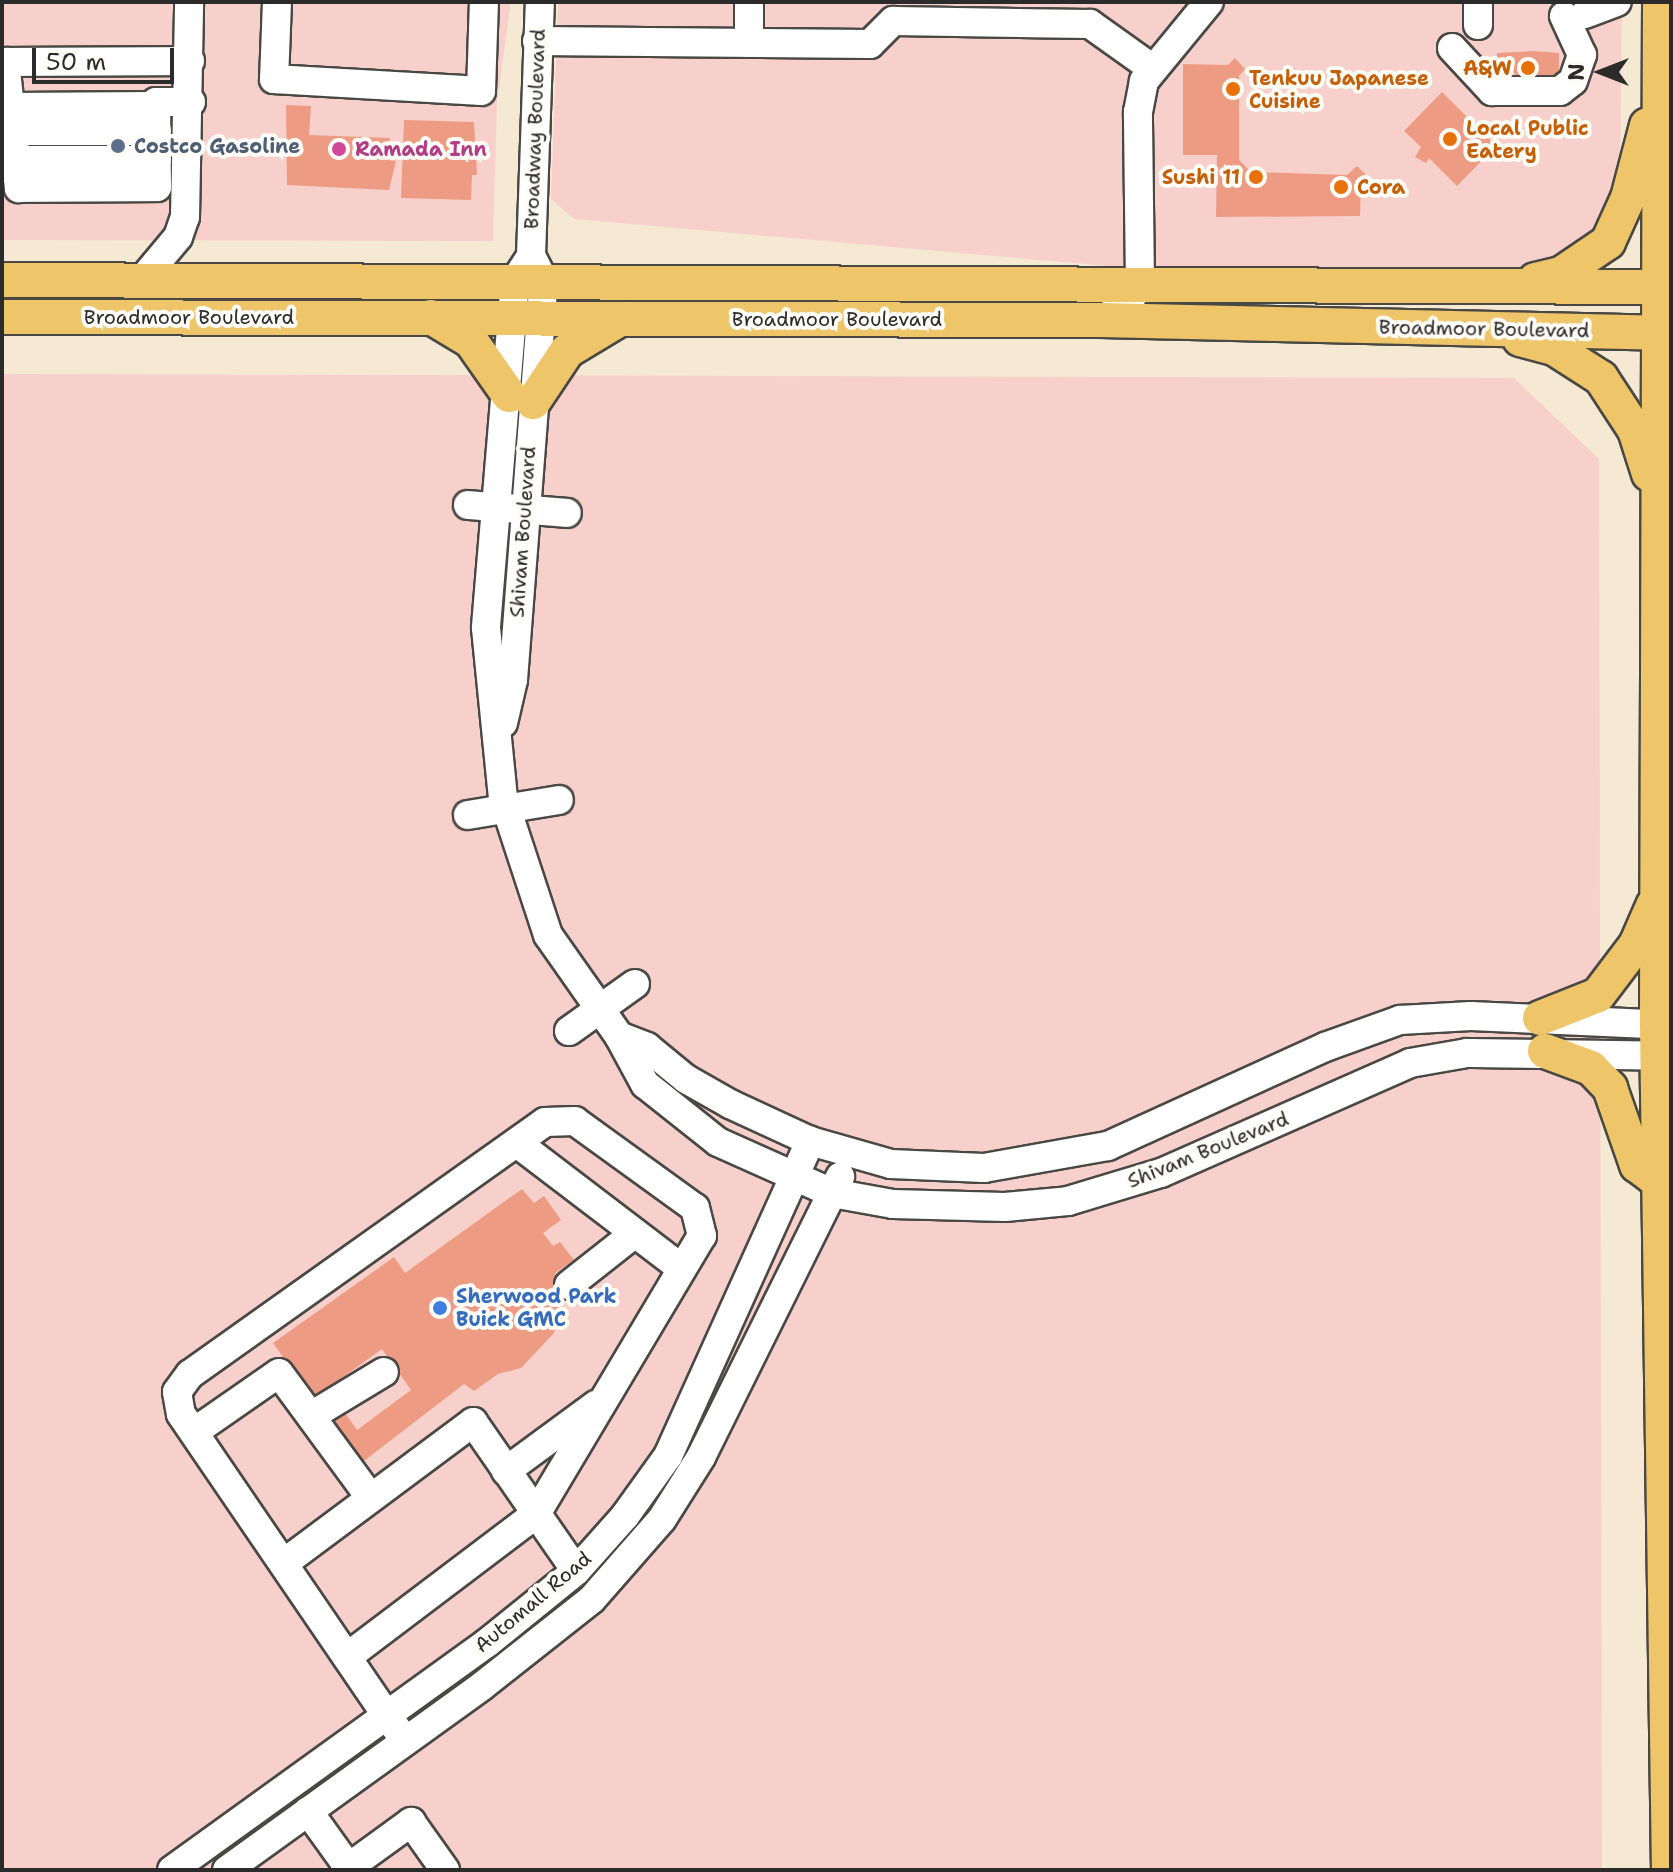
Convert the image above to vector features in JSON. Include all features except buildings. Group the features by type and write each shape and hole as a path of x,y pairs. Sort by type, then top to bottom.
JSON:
{"main road":[{"path":"1660,2 1665,308 1658,505 1658,895 1664,1040 1662,1184 1669,1870"},
{"path":"1509,286 1561,274 1608,242 1628,198 1661,74"},
{"name":"Broadmoor Boulevard","path":"2,280 530,273 1140,285 1509,286 1665,308"},
{"path":"1392,326 1424,314 1665,308"},
{"name":"Broadmoor Boulevard","path":"2,317 526,315 1101,320 1485,329 1665,308"},
{"path":"430,316 471,341 521,399 573,345 622,318"},
{"path":"1485,329 1554,348 1601,378 1635,430 1658,505"},
{"path":"1658,895 1636,945 1598,995 1543,1035 1591,1068 1610,1088 1637,1165 1662,1184"}],"street":[{"path":"142,280 178,237 188,194 191,102 189,2"},
{"path":"277,2 274,79 481,91 484,2"},
{"name":"Broadway Boulevard","path":"526,315 540,2"},
{"path":"749,2 749,43"},
{"path":"1101,320 1127,304 1140,285 1138,112 1153,69 1209,2"},
{"path":"1452,48 1492,91 1560,91 1573,81 1582,55 1575,15 1617,2"},
{"path":"537,41 870,44 893,21 1090,24 1153,69"},
{"path":"190,61 3,62 16,160 157,132 191,102"},
{"path":"11,119 157,132"},
{"name":"Shivam Boulevard","path":"526,315 521,399 496,508 513,680 498,747 505,807 548,935 595,1008 619,1036 645,1084 718,1142 832,1193 893,1204 1005,1207 1068,1201 1182,1164 1410,1063 1543,1035"},
{"path":"496,508 567,513"},
{"path":"468,815 559,800"},
{"path":"569,1031 595,1008 635,984"},
{"name":"Shivam Boulevard","path":"619,1036 647,1047 730,1104 810,1141 850,1155 891,1164 984,1168 1108,1146 1325,1047 1400,1020 1543,1035 1664,1040"},
{"path":"1166,1119 1182,1164"},
{"path":"347,1657 536,1514 702,1236 695,1208 575,1121 545,1122 190,1374 177,1392 181,1414 387,1716 406,1741"},
{"name":"Automall Road","path":"172,1870 387,1716 576,1571 625,1516 668,1456 810,1141"},
{"path":"517,1143 681,1268"},
{"name":"Automall Road","path":"227,1870 406,1741 592,1599 662,1519 701,1457 850,1155"},
{"path":"569,1285 635,1233"},
{"path":"311,1416 384,1372"},
{"path":"194,1432 279,1373 370,1497"},
{"path":"506,1471 608,1395"},
{"path":"284,1563 473,1422 576,1571"},
{"path":"308,1811 347,1869 411,1822 445,1870"}],"shaded area":[{"path":"2,2 511,2 497,102 493,241 2,240"},
{"path":"558,2 1622,2 1620,176 1596,242 1533,271 1142,269 574,219 551,199"},
{"path":"2,374 1514,378 1599,459 1602,1870 2,1870"}],"place":[{"name":"A&W","path":"1528,68"},
{"name":"Tenkuu Japanese Cuisine","path":"1233,89"},
{"name":"Local Public Eatery","path":"1450,139"},
{"name":"Costco Gasoline","path":"118,146"},
{"name":"Ramada Inn","path":"339,149"},
{"name":"Sushi 11","path":"1256,177"},
{"name":"Cora","path":"1341,187"},
{"name":"Sherwood Park Buick GMC","path":"440,1308"}]}
